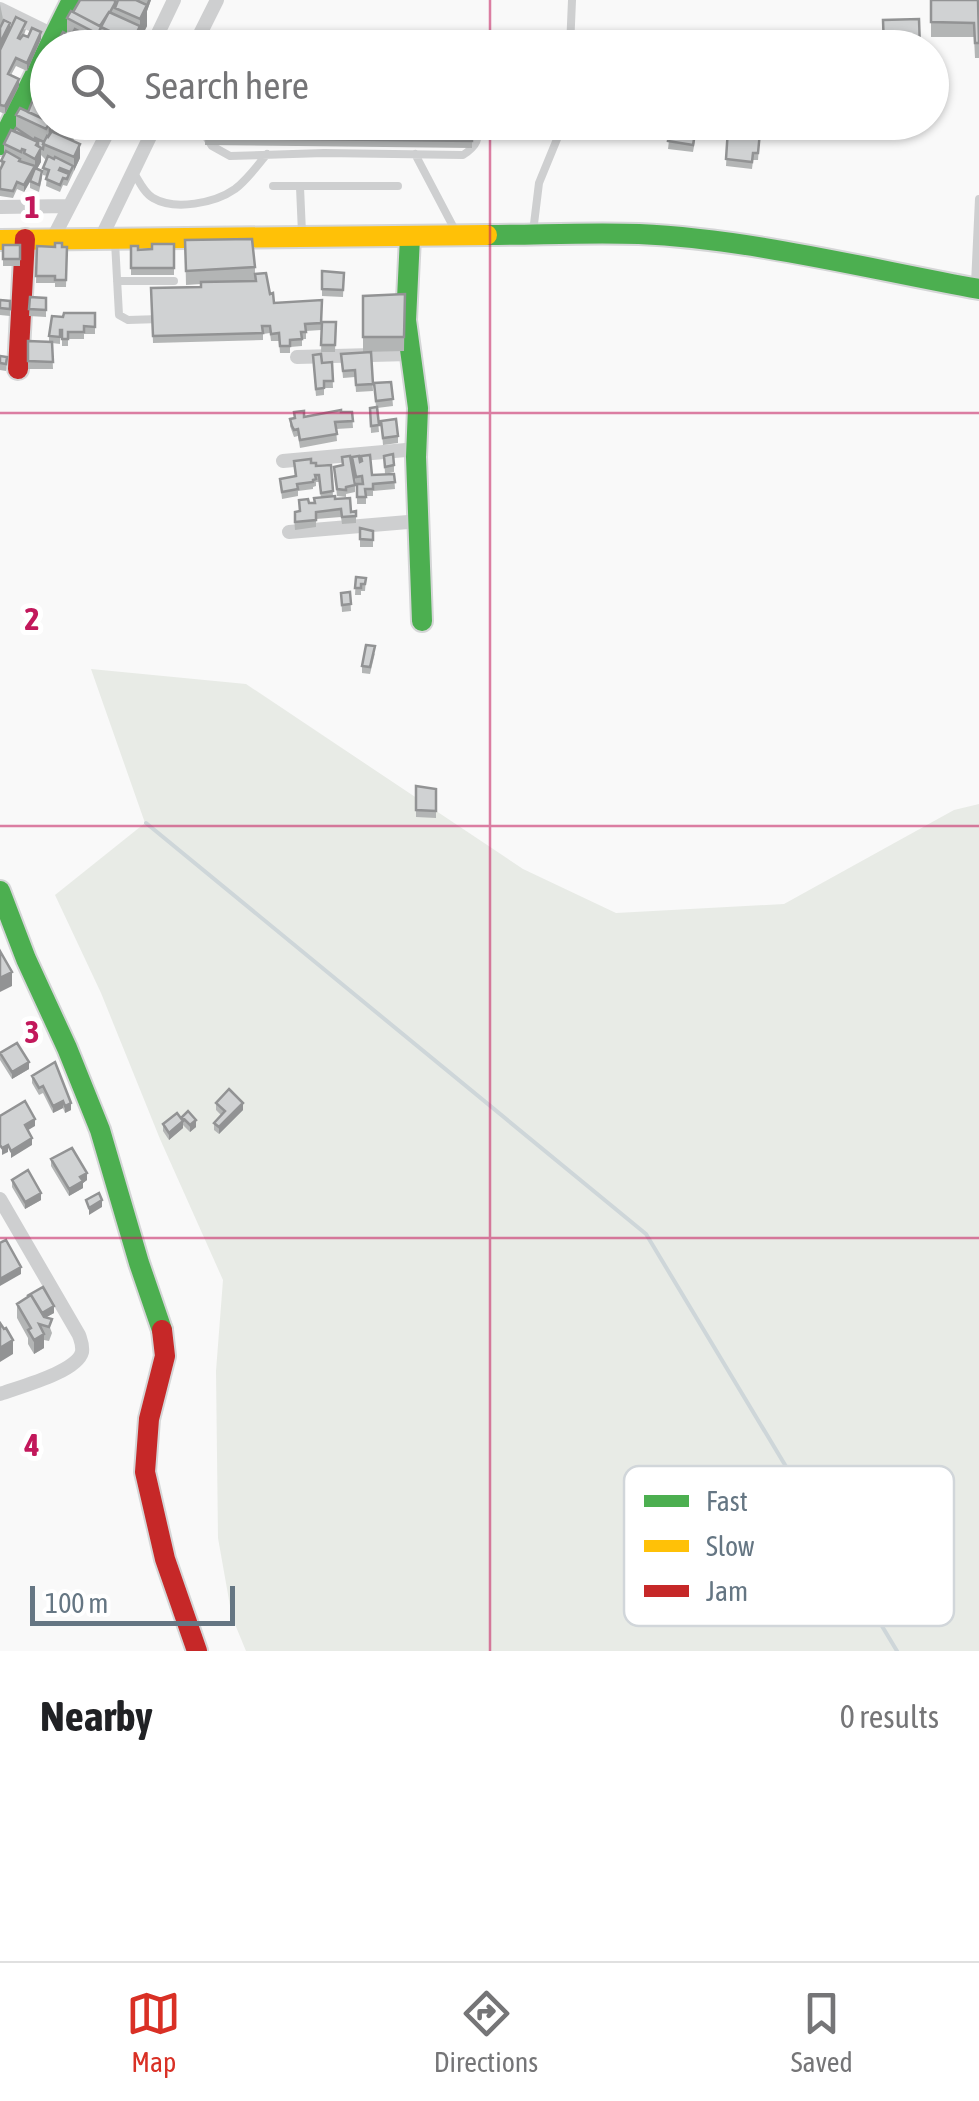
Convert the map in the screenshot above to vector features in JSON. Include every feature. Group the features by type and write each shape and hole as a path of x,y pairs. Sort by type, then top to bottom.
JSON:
{"street":[{"path":"56,30 72,0"},
{"path":"160,30 174,0"},
{"path":"203,30 218,0"},
{"path":"0,9 41,30"},
{"path":"0,145 30,83"},
{"path":"54,238 104,140"},
{"path":"108,238 148,140"},
{"path":"0,206 69,206"},
{"path":"0,240 639,234 766,249 977,289"},
{"path":"410,237 406,290 409,354 418,399 422,621"},
{"path":"18,369 25,239"},
{"path":"297,357 409,354"},
{"path":"283,460 416,449"},
{"path":"289,532 420,521"},
{"path":"0,891 100,1130 164,1336 165,1356 149,1419 145,1472 165,1559 197,1651"},
{"path":"0,1199 78,1335 82,1352 76,1362 61,1372 0,1394"}],"lane":[{"path":"571,30 572,0"},
{"path":"207,140 230,156 324,152 463,155 478,140"},
{"path":"533,234 539,183 557,140"},
{"path":"133,171 154,199 170,204 190,203 219,199 238,187 267,154"},
{"path":"414,154 458,236"},
{"path":"273,186 398,186"},
{"path":"300,186 302,237"},
{"path":"977,289 979,199"},
{"path":"108,238 118,312 124,320 174,318"},
{"path":"116,281 174,281"}],"shaded area":[{"path":"91,669 246,684 523,869 616,913 784,904 954,810 979,804 979,1651 246,1651 232,1617 218,1538 216,1371 223,1280 55,895 145,823"}],"building":[{"path":"80,0 115,3 100,26 73,12"},
{"path":"118,0 136,0 147,5 140,19 115,8"},
{"path":"931,0 978,0 979,43 975,43 974,23 931,22"},
{"path":"71,11 101,27 90,30 67,18"},
{"path":"109,12 140,26 138,30 101,27"},
{"path":"16,17 26,22 18,38 28,37 30,32 30,56 27,63 16,58 8,74 19,79 5,106 0,105 0,50"},
{"path":"919,19 919,30 883,30 883,20"},
{"path":"4,20 10,23 0,43 0,28"},
{"path":"20,108 30,113 30,122 16,115"},
{"path":"11,130 38,142 36,145 41,148 35,159 25,150 21,152 4,144"},
{"path":"45,140 71,140 80,144 74,157 43,144"},
{"path":"668,140 694,140 693,145"},
{"path":"727,140 759,140 752,162 726,159"},
{"path":"6,151 35,166 24,185 17,182 13,191 0,189 4,162 1,161"},
{"path":"48,156 73,166 70,172 60,168 69,174 60,185 46,179 49,170 43,168"},
{"path":"35,168 42,171 39,185 30,181"},
{"path":"252,239 255,267 186,271 185,240"},
{"path":"55,243 67,247 66,280 36,276 37,246 55,247"},
{"path":"152,244 174,244 174,268 131,268 131,246 152,249"},
{"path":"3,245 20,245 20,259 3,259"},
{"path":"322,271 344,273 343,290 322,289"},
{"path":"266,273 274,303 322,300 321,323 305,324 302,339 290,340 290,346 280,346 279,333 271,334 270,326 262,326 263,333 153,336 151,288 256,281 255,274"},
{"path":"405,294 404,337 363,337 363,296"},
{"path":"30,297 46,298 46,310 29,309"},
{"path":"0,300 10,301 10,309 0,308"},
{"path":"64,313 95,313 95,327 68,332 68,339 62,339 62,330 60,337 49,336 52,316 63,317"},
{"path":"322,322 336,322 335,345 321,345"},
{"path":"28,341 52,342 53,362 28,361"},
{"path":"371,352 373,384 356,385 355,370 343,371 341,354"},
{"path":"321,354 322,363 332,362 333,381 324,381 324,388 316,389 313,355"},
{"path":"391,382 393,399 376,401 374,383"},
{"path":"377,407 379,425 371,426 370,408"},
{"path":"341,410 352,412 353,421 335,422 337,434 300,440 290,419 295,418 294,412 304,411 304,417"},
{"path":"396,419 398,436 383,438 381,421"},
{"path":"393,454 394,465 385,467 384,456"},
{"path":"370,455 372,475 394,474 395,482 373,484 373,489 365,489 366,497 357,497 357,484 363,484 362,476 356,477 352,457 359,456 360,462 361,456"},
{"path":"350,456 355,485 337,489 334,467 343,465 342,457"},
{"path":"311,459 316,466 331,465 333,491 321,493 319,475 315,475 313,482 297,484 298,489 282,492 280,479 296,476 294,461"},
{"path":"314,498 350,498 351,512 356,511 356,516 342,517 341,509 316,512 316,520 295,522 299,500 315,503"},
{"path":"360,528 373,531 373,540 360,539"},
{"path":"356,577 366,578 361,588 355,588"},
{"path":"350,592 351,604 342,605 341,593"},
{"path":"366,645 375,646 370,667 362,666"},
{"path":"416,786 436,789 436,811 416,810"},
{"path":"0,951 12,972 0,978"},
{"path":"17,1043 29,1062 12,1072 0,1053"},
{"path":"55,1062 71,1103 65,1106 63,1101 53,1106 43,1086 39,1088 32,1076"},
{"path":"229,1089 243,1103 219,1127 214,1123 225,1111 216,1103"},
{"path":"25,1101 35,1119 25,1125 32,1138 11,1151 8,1145 2,1148 0,1116"},
{"path":"188,1111 196,1120 190,1125 182,1117"},
{"path":"177,1113 183,1121 169,1133 163,1124"},
{"path":"72,1148 87,1173 80,1177 83,1181 69,1189 51,1159"},
{"path":"28,1170 41,1193 25,1202 12,1180"},
{"path":"99,1193 102,1200 89,1208 86,1200"},
{"path":"6,1240 21,1267 0,1279 0,1243"},
{"path":"43,1287 54,1306 42,1313 31,1295 27,1296"},
{"path":"31,1295 44,1317 52,1319 49,1327 39,1324 44,1334 34,1340 17,1304"},
{"path":"0,1323 13,1340 0,1348"}],"waterway":[{"path":"146,823 646,1234 786,1466"},
{"path":"882,1626 897,1651"}],"traffic: fast":[{"path":"57,30 72,0"},
{"path":"0,145 30,85"},
{"path":"487,235 620,233 681,237 767,248 979,289"},
{"path":"410,237 406,320 418,408 422,621"},
{"path":"0,891 100,1130 162,1330"}],"traffic: slow":[{"path":"0,240 487,235"}],"traffic: jam":[{"path":"18,369 25,239"},
{"path":"162,1330 165,1356 149,1419 145,1472 165,1559 197,1651"}]}
